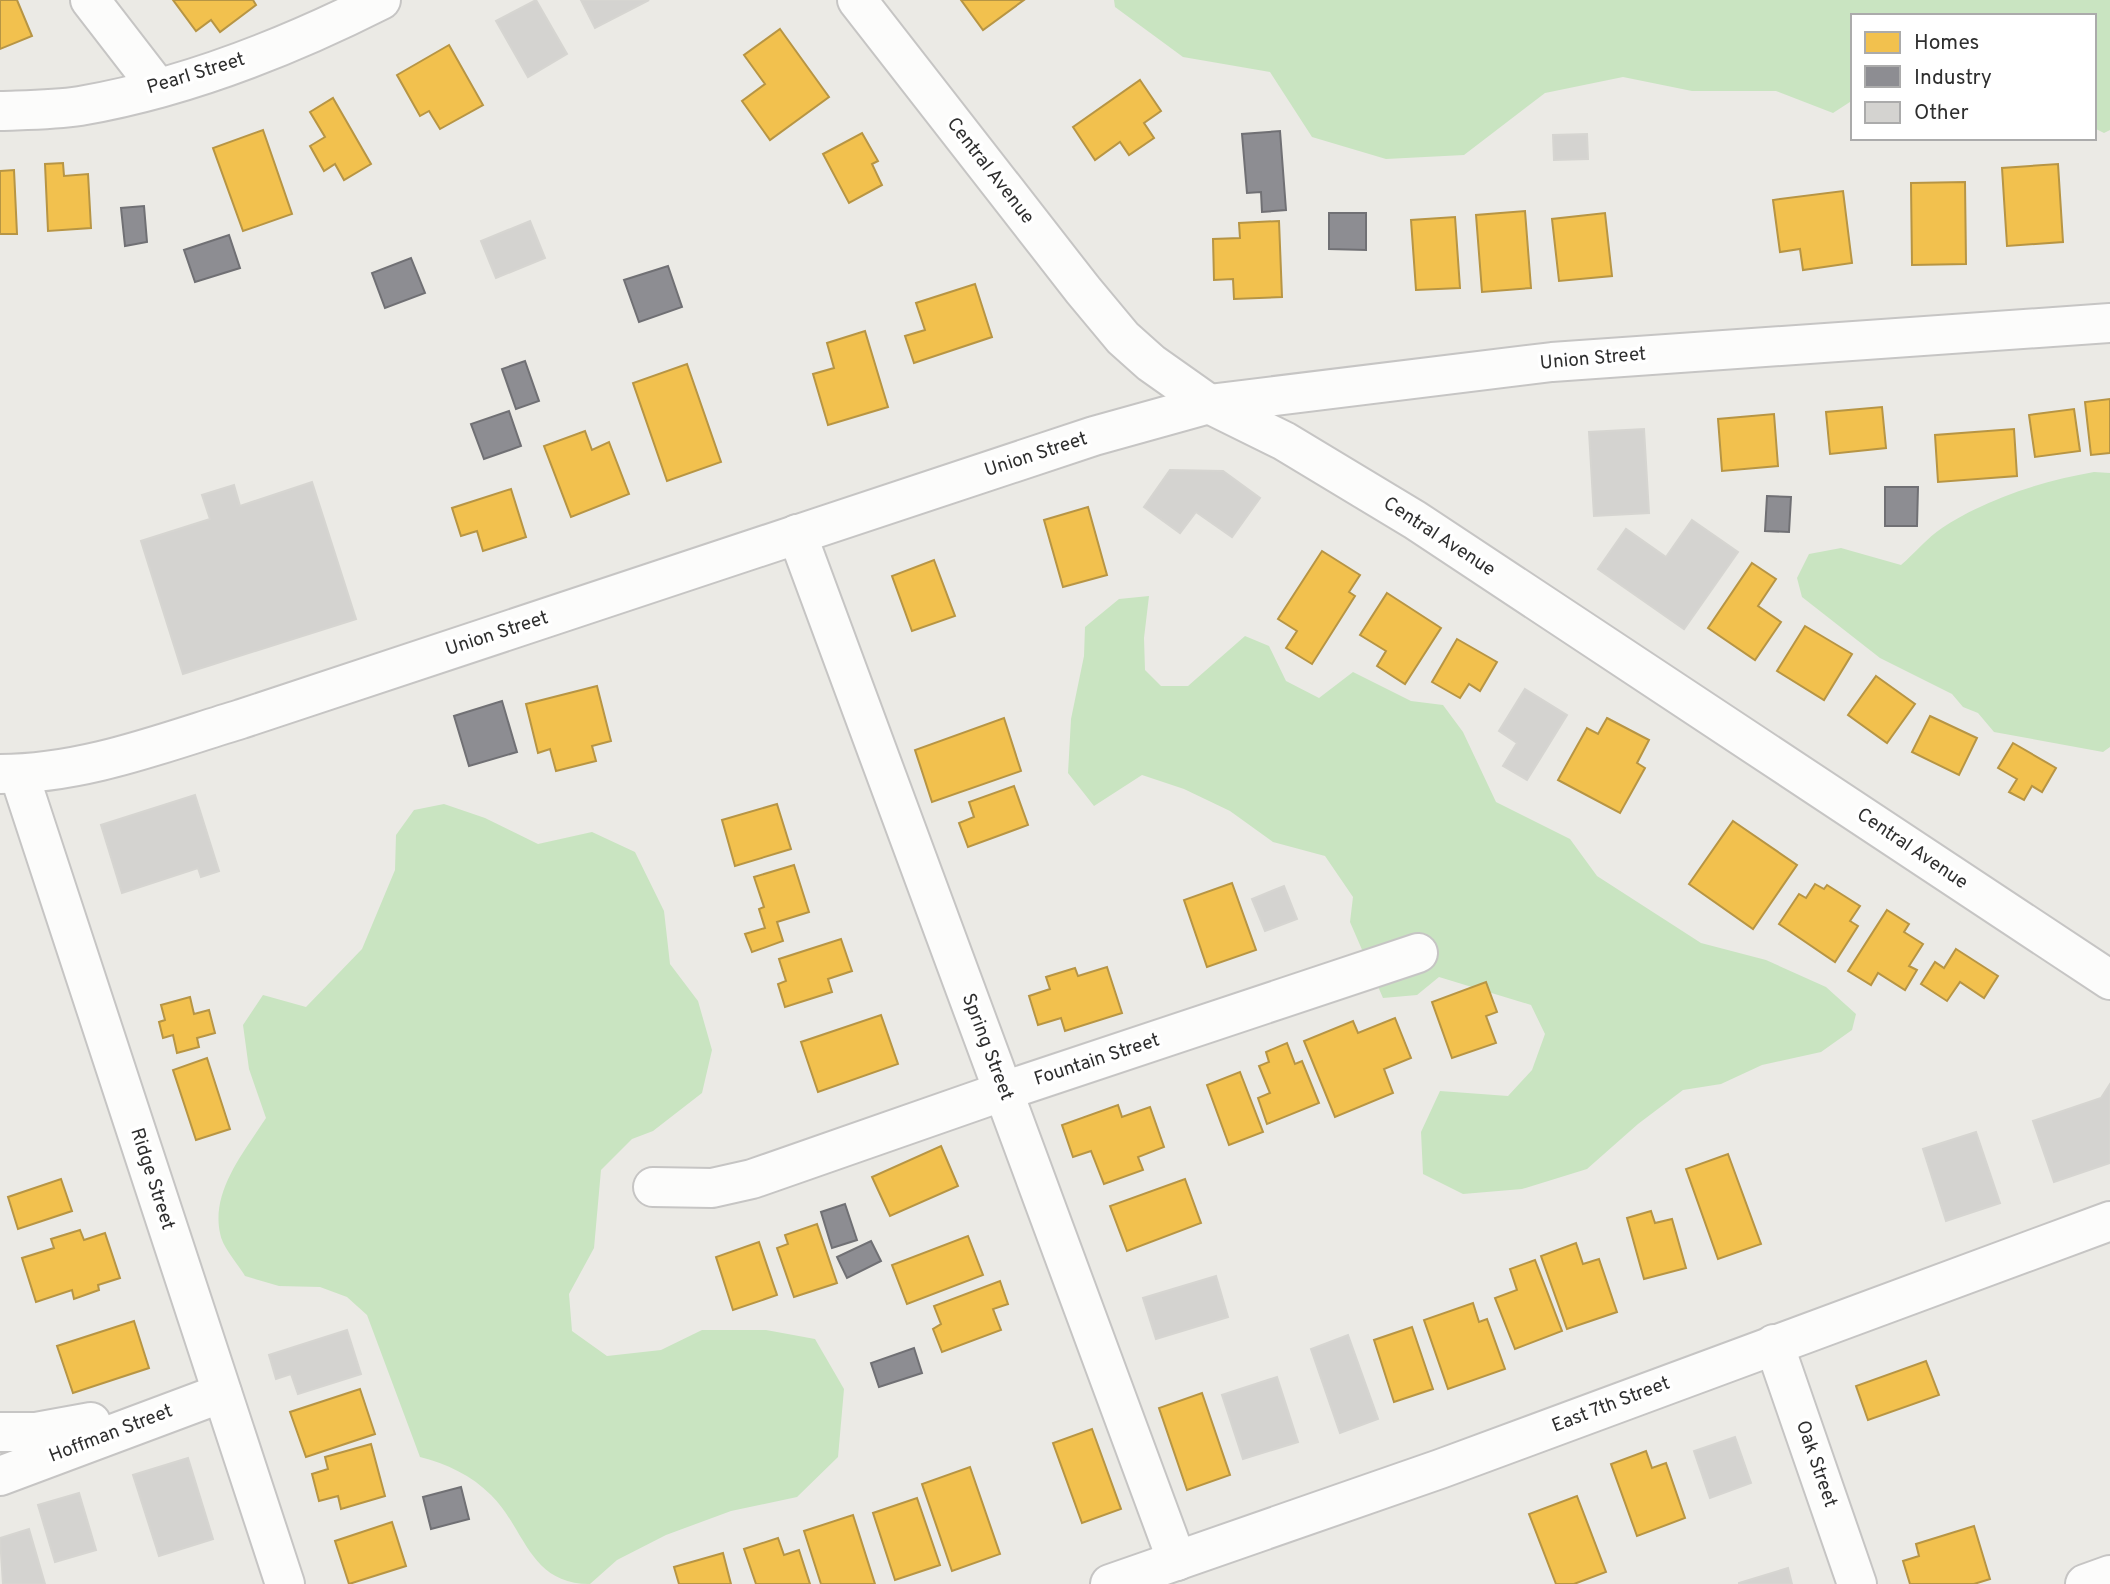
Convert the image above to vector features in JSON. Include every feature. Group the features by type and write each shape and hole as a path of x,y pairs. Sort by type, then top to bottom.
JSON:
{"street":[{"path":"90,0 158,88"},
{"name":"Pearl Street","path":"0,111 79,106 190,80 312,35 381,0"},
{"name":"Central Avenue","path":"857,0 1123,338 1151,363 1209,404 1284,441 1415,520 2110,980"},
{"name":"Union Street","path":"9,774 101,762 1094,436 1209,404 1552,362 2110,323"},
{"name":"Spring Street","path":"797,534 1004,1091 1160,1572"},
{"name":"Ridge Street","path":"9,774 285,1584"},
{"name":"Fountain Street","path":"653,1187 712,1188 752,1178 1419,953"},
{"name":"East 7th Street","path":"1110,1584 1160,1572 2110,1221"},
{"name":"Oak Street","path":"1774,1344 1857,1584"},
{"path":"0,1432 36,1432 85,1424 222,1393"},
{"name":"Hoffman Street","path":"0,1476 222,1393"},
{"path":"2085,1584 2110,1575"}],"green space":[{"path":"1114,0 2110,0 2110,130 2104,133 2096,129 2096,14 1851,14 1851,101 1833,113 1776,91 1692,91 1623,77 1545,93 1464,155 1386,159 1312,137 1270,72 1183,57 1115,7"},
{"path":"2094,472 2110,473 2110,747 2103,752 1994,732 1978,713 1963,707 1952,694 1880,658 1802,597 1797,578 1809,554 1841,548 1901,565 1937,532 1977,508 2054,480"},
{"path":"1149,596 1144,638 1145,670 1161,686 1188,686 1245,636 1269,646 1286,681 1319,698 1353,672 1411,701 1443,705 1463,732 1496,802 1570,839 1597,876 1701,943 1766,960 1826,987 1856,1014 1852,1030 1821,1052 1762,1065 1721,1084 1683,1090 1638,1124 1587,1169 1522,1189 1463,1194 1423,1174 1421,1132 1440,1091 1508,1096 1532,1070 1545,1034 1531,1005 1439,977 1417,995 1383,998 1350,922 1353,897 1325,856 1273,842 1230,811 1184,789 1142,775 1094,806 1068,773 1071,719 1084,656 1085,627 1119,599"},
{"path":"444,804 485,818 538,844 592,832 635,852 664,911 670,964 698,1001 712,1050 702,1093 653,1131 632,1139 601,1170 594,1248 569,1294 572,1331 607,1356 661,1350 702,1330 766,1330 815,1339 844,1389 838,1457 797,1497 731,1511 666,1535 617,1560 590,1584 570,1582 554,1575 531,1553 491,1495 458,1471 420,1457 367,1315 347,1297 320,1287 279,1286 245,1276 227,1250 220,1233 220,1202 231,1172 266,1118 249,1069 243,1025 263,995 306,1007 362,949 395,870 396,835 414,810"}],"building: Homes":[{"path":"0,0 17,0 32,36 0,49"},
{"path":"173,0 253,0 256,5 220,32 211,20 196,31"},
{"path":"961,0 1024,0 983,30"},
{"path":"780,29 829,97 770,140 742,101 765,84 744,55"},
{"path":"449,45 483,105 440,129 429,111 420,116 397,75"},
{"path":"1140,80 1161,111 1144,123 1154,138 1129,155 1120,142 1095,160 1073,127"},
{"path":"333,98 371,164 344,180 335,164 324,171 310,146 325,137 310,112"},
{"path":"263,130 292,214 243,231 213,148"},
{"path":"862,133 878,161 872,164 882,185 849,203 823,154"},
{"path":"63,163 64,176 88,174 91,228 48,231 45,164"},
{"path":"2058,164 2063,242 2007,246 2002,168"},
{"path":"14,170 17,234 0,234 0,171"},
{"path":"1965,182 1966,264 1912,265 1911,183"},
{"path":"1843,191 1852,263 1803,270 1800,249 1780,252 1773,200"},
{"path":"1525,211 1531,288 1482,292 1476,215"},
{"path":"1605,213 1612,276 1559,281 1552,219"},
{"path":"1455,217 1460,288 1416,290 1411,220"},
{"path":"1279,221 1282,297 1234,299 1233,279 1214,280 1213,239 1240,238 1239,223"},
{"path":"975,284 992,337 914,363 905,336 925,330 916,303"},
{"path":"865,331 888,407 828,425 813,374 834,368 827,343"},
{"path":"687,364 721,462 667,481 633,383"},
{"path":"2110,399 2110,453 2091,455 2085,402"},
{"path":"1882,407 1886,448 1830,454 1826,412"},
{"path":"2074,409 2080,451 2035,457 2029,415"},
{"path":"1774,414 1778,466 1722,471 1718,419"},
{"path":"2014,429 2017,476 1938,482 1935,435"},
{"path":"585,431 592,450 609,442 629,494 571,517 544,446"},
{"path":"511,489 526,537 483,551 477,531 461,536 452,508"},
{"path":"1088,507 1107,575 1063,587 1044,520"},
{"path":"1322,551 1360,575 1349,592 1355,596 1312,664 1286,648 1297,631 1278,619"},
{"path":"934,560 955,616 912,631 892,576"},
{"path":"1752,563 1776,579 1758,606 1781,622 1755,660 1708,628"},
{"path":"1387,593 1441,628 1405,684 1377,666 1386,651 1360,635"},
{"path":"1805,626 1852,654 1824,700 1777,671"},
{"path":"1457,639 1497,662 1480,691 1469,684 1460,698 1432,682"},
{"path":"1876,676 1915,704 1887,743 1848,715"},
{"path":"597,686 611,741 592,746 596,761 556,771 550,749 538,753 526,704"},
{"path":"1930,716 1977,738 1959,775 1912,752"},
{"path":"1004,718 1021,771 932,802 915,750"},
{"path":"1607,718 1649,740 1637,763 1645,768 1620,813 1558,780 1587,728 1598,734"},
{"path":"2013,743 2056,768 2042,792 2032,786 2024,800 2009,792 2017,779 1998,768"},
{"path":"1014,786 1028,825 968,847 959,823 974,817 969,802"},
{"path":"777,804 791,849 735,866 722,820"},
{"path":"1733,821 1797,865 1753,929 1689,884"},
{"path":"794,865 809,912 777,922 783,941 752,952 745,934 765,928 759,909 764,907 754,877"},
{"path":"1232,883 1256,950 1207,967 1184,900"},
{"path":"1815,884 1824,889 1827,885 1860,906 1850,921 1858,926 1835,962 1779,924 1799,894 1806,898"},
{"path":"1887,910 1909,924 1904,932 1923,944 1909,966 1917,970 1905,990 1878,973 1871,985 1848,971"},
{"path":"841,939 852,971 828,979 832,992 785,1007 778,984 786,981 779,959"},
{"path":"1956,949 1998,976 1984,998 1960,982 1947,1001 1921,984 1935,962 1944,968"},
{"path":"1107,967 1122,1013 1065,1031 1061,1018 1038,1025 1029,996 1050,989 1046,977 1075,968 1078,976"},
{"path":"1486,982 1497,1012 1486,1016 1496,1043 1452,1058 1432,1002"},
{"path":"190,997 194,1014 209,1010 215,1033 197,1038 199,1047 177,1053 173,1035 163,1038 159,1022 165,1020 161,1005"},
{"path":"881,1015 898,1064 818,1092 801,1042"},
{"path":"1395,1018 1411,1058 1384,1069 1393,1093 1335,1117 1304,1041 1353,1021 1358,1033"},
{"path":"1287,1043 1295,1064 1302,1061 1319,1103 1267,1124 1258,1098 1270,1093 1259,1066 1269,1062 1266,1052"},
{"path":"207,1058 230,1129 196,1140 173,1070"},
{"path":"1240,1072 1263,1132 1229,1145 1207,1085"},
{"path":"1118,1105 1122,1117 1150,1107 1164,1147 1138,1157 1143,1170 1104,1184 1091,1151 1073,1157 1062,1125"},
{"path":"941,1146 958,1186 890,1216 872,1177"},
{"path":"1728,1154 1761,1244 1718,1259 1686,1169"},
{"path":"61,1179 72,1211 18,1229 8,1197"},
{"path":"1185,1179 1201,1223 1127,1251 1110,1206"},
{"path":"1651,1211 1655,1223 1672,1219 1686,1268 1644,1279 1627,1218"},
{"path":"817,1224 837,1283 794,1297 777,1248 788,1244 785,1235"},
{"path":"80,1230 84,1240 105,1233 120,1278 98,1285 99,1290 74,1299 72,1290 36,1302 22,1258 54,1248 51,1239"},
{"path":"968,1236 983,1275 907,1304 892,1265"},
{"path":"759,1242 777,1295 733,1310 716,1257"},
{"path":"1576,1243 1583,1264 1599,1259 1617,1312 1567,1329 1541,1256"},
{"path":"1535,1260 1562,1331 1515,1349 1495,1298 1517,1290 1510,1269"},
{"path":"1000,1281 1008,1304 993,1309 1001,1330 942,1352 933,1329 941,1324 934,1306"},
{"path":"1473,1303 1479,1322 1487,1319 1505,1369 1448,1389 1424,1320"},
{"path":"134,1321 149,1368 73,1393 57,1346"},
{"path":"1412,1327 1433,1389 1394,1402 1374,1340"},
{"path":"1926,1361 1939,1395 1868,1420 1856,1386"},
{"path":"360,1389 375,1434 306,1457 290,1412"},
{"path":"1202,1393 1230,1475 1187,1490 1159,1408"},
{"path":"1092,1429 1121,1509 1082,1523 1053,1443"},
{"path":"371,1444 385,1496 341,1509 338,1496 319,1501 312,1474 328,1469 325,1457"},
{"path":"1646,1451 1652,1468 1666,1463 1685,1518 1637,1536 1611,1464"},
{"path":"970,1467 1000,1554 952,1571 922,1484"},
{"path":"1577,1496 1606,1572 1574,1584 1556,1584 1529,1514"},
{"path":"917,1498 940,1565 895,1580 873,1513"},
{"path":"853,1515 875,1584 821,1584 804,1531"},
{"path":"392,1522 406,1566 349,1584 335,1541"},
{"path":"1974,1526 1990,1579 1974,1584 1910,1584 1903,1561 1919,1556 1916,1544"},
{"path":"778,1538 784,1555 799,1550 810,1584 756,1584 744,1549"},
{"path":"723,1553 731,1584 679,1584 674,1567"}],"building: Industry":[{"path":"1280,131 1286,210 1262,212 1261,192 1247,193 1242,134"},
{"path":"144,206 147,242 125,246 121,208"},
{"path":"1329,213 1366,213 1366,250 1329,249"},
{"path":"229,235 240,268 195,282 184,250"},
{"path":"411,258 425,293 385,308 372,273"},
{"path":"668,266 682,307 639,322 624,280"},
{"path":"525,361 539,401 516,409 502,369"},
{"path":"509,411 521,446 484,459 471,424"},
{"path":"1885,487 1918,487 1917,526 1885,526"},
{"path":"1767,496 1791,497 1789,532 1765,531"},
{"path":"502,701 517,752 469,766 454,716"},
{"path":"845,1204 857,1240 832,1248 821,1212"},
{"path":"871,1241 881,1261 847,1278 837,1257"},
{"path":"914,1348 922,1373 879,1387 871,1363"},
{"path":"461,1487 469,1519 431,1529 423,1497"}],"building: Other":[{"path":"536,0 567,54 528,77 496,21"},
{"path":"581,0 649,0 595,28"},
{"path":"1587,134 1588,159 1554,160 1553,135"},
{"path":"530,221 545,258 496,278 481,241"},
{"path":"1644,429 1649,513 1594,516 1589,432"},
{"path":"1170,470 1223,471 1260,498 1232,537 1196,512 1180,533 1144,507"},
{"path":"312,482 356,619 183,674 141,541 210,519 202,495 234,485 240,506"},
{"path":"1692,520 1738,552 1684,629 1598,569 1626,529 1666,557"},
{"path":"1525,689 1567,715 1527,780 1503,766 1517,743 1499,731"},
{"path":"195,795 219,871 201,877 198,868 122,893 101,825"},
{"path":"1284,886 1297,919 1265,931 1252,899"},
{"path":"2110,1084 2110,1163 2054,1182 2033,1121 2101,1098"},
{"path":"1976,1132 2000,1203 1946,1221 1923,1149"},
{"path":"1216,1276 1228,1317 1156,1339 1143,1298"},
{"path":"347,1330 361,1374 298,1394 291,1374 276,1379 269,1355"},
{"path":"1348,1335 1378,1419 1340,1433 1311,1349"},
{"path":"1277,1377 1298,1442 1243,1459 1222,1395"},
{"path":"1735,1437 1751,1483 1710,1498 1694,1451"},
{"path":"188,1458 213,1539 159,1556 133,1475"},
{"path":"79,1493 96,1550 55,1562 38,1505"},
{"path":"29,1529 45,1584 3,1584 0,1538"},
{"path":"1788,1568 1792,1584 1739,1584 1739,1583"}]}
